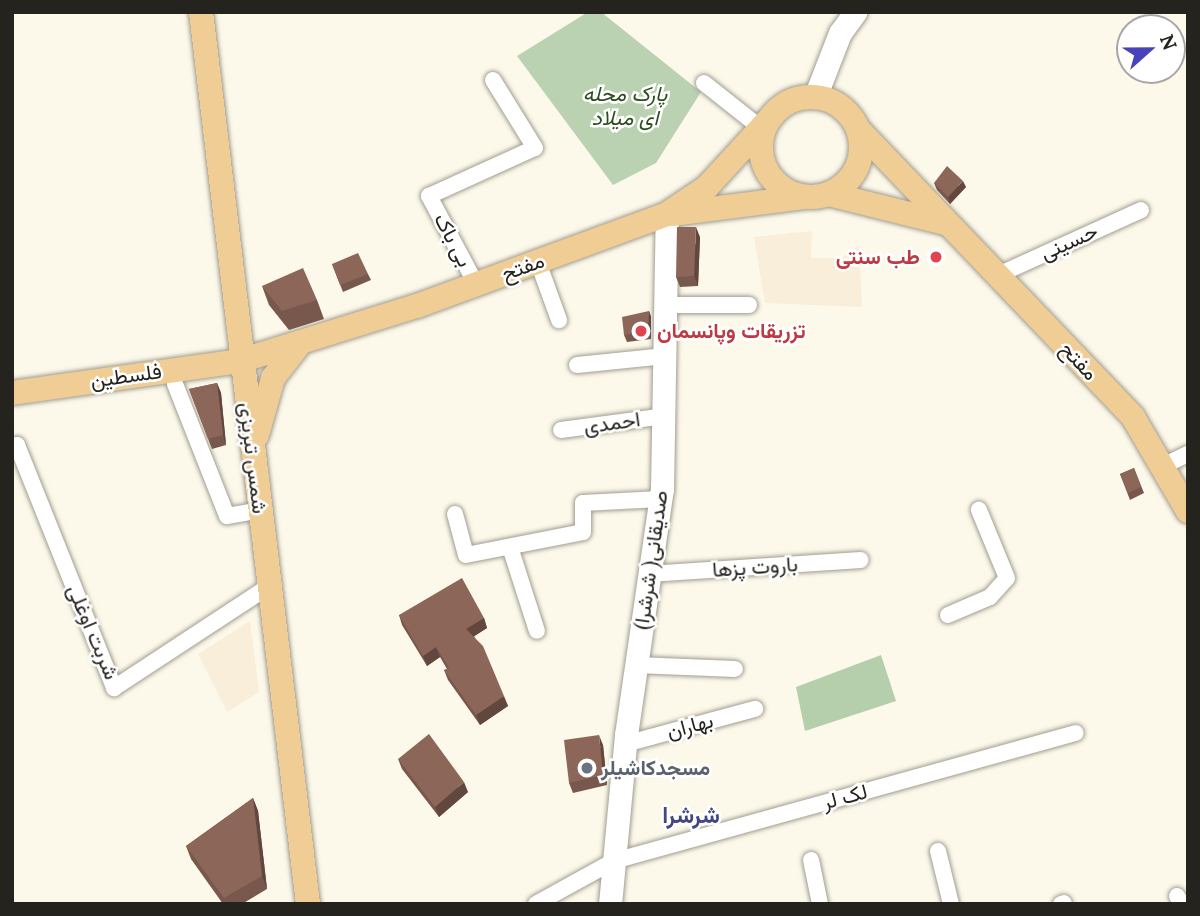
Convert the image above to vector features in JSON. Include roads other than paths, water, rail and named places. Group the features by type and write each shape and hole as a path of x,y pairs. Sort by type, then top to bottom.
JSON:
{"main road":[{"name":"شمس تبریزی","path":"201,12 240,361 307,904"},
{"path":"804,197 774,180 765,165 762,140 767,122 799,98 815,97 841,107 858,130 853,174 829,194"},
{"name":"مفتح","path":"240,361 298,346 476,285 667,214 707,187 767,122"},
{"name":"مفتح","path":"858,130 1133,417 1188,511"},
{"path":"667,214 829,194 949,224"},
{"path":"256,474 264,400 298,346"},
{"name":"فلسطین","path":"12,393 240,361"}],"street":[{"path":"815,97 839,33 855,12"},
{"name":"بی باک","path":"476,285 429,196 535,148 493,80"},
{"path":"704,83 767,122"},
{"name":"حسینی","path":"998,275 1141,210"},
{"name":"(شرشرا )صدیقانی","path":"610,904 625,744 660,499 666,356 667,214"},
{"path":"538,262 559,320"},
{"path":"667,305 749,305"},
{"path":"577,365 666,356"},
{"path":"175,384 227,516 260,510"},
{"name":"احمدی","path":"561,430 664,416"},
{"name":"شربت اوغلی","path":"15,446 114,688 269,586"},
{"path":"1163,466 1188,454"},
{"path":"455,514 467,555 583,532 583,503 660,499"},
{"path":"948,615 990,597 1007,578 979,510"},
{"path":"510,547 537,631"},
{"name":"باروت پزها","path":"649,575 861,560"},
{"path":"636,665 734,669"},
{"name":"بهاران","path":"625,744 755,709"},
{"name":"لک لر","path":"536,904 614,861 1076,733"},
{"path":"938,851 951,904"},
{"path":"811,860 820,904"}],"place":[{"name":"طب سنتی","path":"936,257"},
{"name":"تزریقات وپانسمان","path":"641,331"},
{"name":"مسجدکاشیلر","path":"587,768"}],"district":[{"name":"شرشرا","path":"691,815"}],"park label":[{"name":"پارک محله ای میلاد","path":"625,106"}]}
